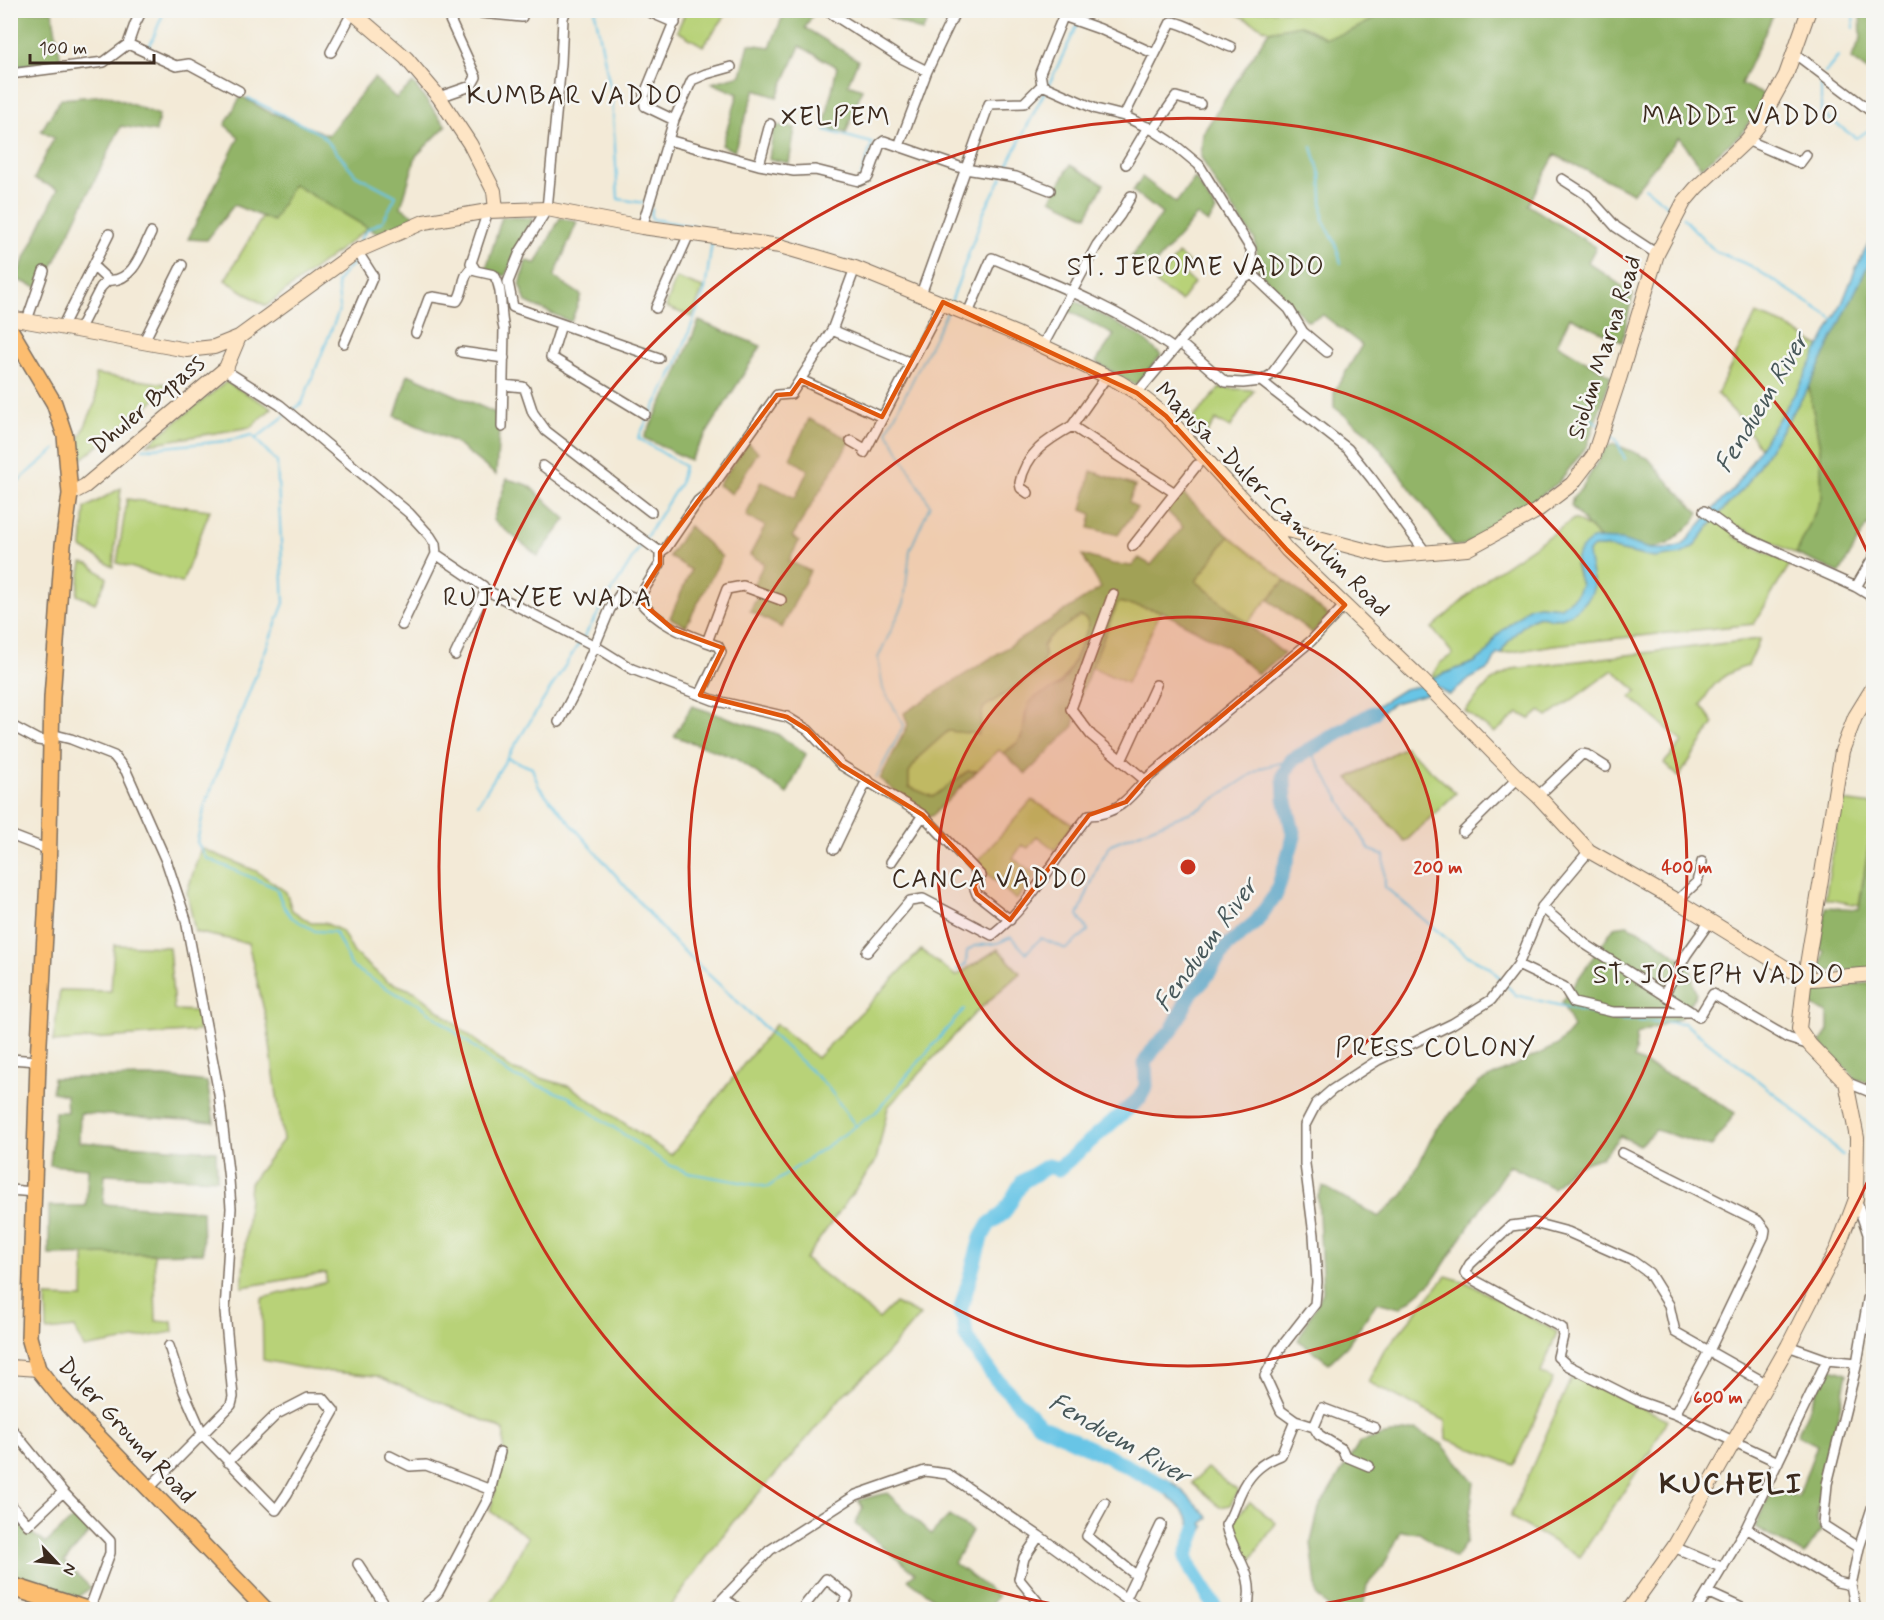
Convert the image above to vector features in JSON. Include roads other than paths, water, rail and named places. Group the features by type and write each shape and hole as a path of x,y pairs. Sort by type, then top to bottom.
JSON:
{"highway":[{"path":"10,1586 87,1610"},
{"path":"10,1598 48,1610"}],"main road":[{"name":"Siolim Marna Road","path":"1268,527 1387,556 1467,549 1535,512 1572,484 1593,455 1658,254 1684,202 1748,140 1758,126 1786,75 1809,10"},
{"path":"351,12 406,58 439,97 470,144 494,191 492,211"},
{"name":"Mapusa -Duler-Camurlim Road","path":"10,318 187,350 214,347 239,337 357,251 424,222 492,211 547,209 642,227 780,246 855,268 968,313 1107,376 1137,393 1166,416 1287,550 1417,675 1538,796 1589,851 1805,977"},
{"name":"Duler Ground Road","path":"10,329 54,403 66,436 70,494 63,545 51,738 49,850 38,1061 29,1337 38,1369 61,1398 266,1610"},
{"name":"Dhuler Bypass","path":"70,494 85,486 226,368 239,337"},
{"path":"1629,1610 1674,1547 1788,1346 1838,1247 1856,1199 1857,1138 1846,1082 1810,1045 1799,1029 1805,977 1842,751 1855,717 1874,686"},
{"path":"1805,977 1813,980 1874,974"},
{"path":"10,1367 38,1369"}],"street":[{"path":"10,74 104,62 128,44 142,10"},
{"path":"439,97 471,86 476,77 450,20 448,10"},
{"path":"478,10 481,13 522,17"},
{"path":"566,10 563,18 547,209 520,252 508,282 513,307 659,358"},
{"path":"645,10 675,23"},
{"path":"674,120 645,106 644,96 679,10"},
{"path":"826,10 901,58 927,71"},
{"path":"898,146 927,71 956,10"},
{"path":"331,52 351,12"},
{"path":"1042,85 1040,73 1065,13 1155,54"},
{"path":"1124,116 1171,22 1178,21 1208,38 1231,47"},
{"path":"128,44 176,66 189,64 239,91"},
{"path":"1794,53 1872,112"},
{"path":"642,227 674,120 692,81 705,74 731,67"},
{"path":"1042,85 1096,109 1124,116 1150,128 1199,165 1251,249 1252,273 1288,309 1303,332 1327,352"},
{"path":"921,294 989,104 1024,103 1042,85"},
{"path":"1126,164 1150,128 1176,97 1200,104"},
{"path":"759,165 770,124"},
{"path":"668,140 759,165 794,171 815,170 859,181 868,177 880,144 884,141 965,169 1016,177 1050,190"},
{"path":"1748,140 1800,163 1806,155"},
{"path":"1562,179 1587,195 1616,227 1658,254"},
{"path":"1042,346 1097,245 1131,196"},
{"path":"492,211 471,263 476,271 494,275 499,282 504,329 502,427"},
{"path":"93,266 108,280 126,276 134,267 151,233"},
{"path":"62,327 109,234"},
{"path":"656,308 689,234"},
{"path":"344,343 373,276 357,251"},
{"path":"968,313 992,258 1073,292 1149,331 1177,346 1225,382 1261,381 1271,375 1303,332"},
{"path":"144,341 182,266"},
{"path":"416,333 429,298 457,301 466,273 473,267"},
{"path":"660,552 666,549 698,501 708,493 777,395 791,394 801,380 832,330 855,268"},
{"path":"27,320 44,271"},
{"path":"1137,393 1192,328 1252,273"},
{"path":"79,330 101,287 108,280"},
{"path":"851,441 864,451 943,302"},
{"path":"561,325 551,357 645,414"},
{"path":"832,330 911,363"},
{"path":"461,351 504,358"},
{"path":"226,368 231,375 280,405 409,513 430,536 435,544 436,554 402,626"},
{"path":"1028,493 1020,483 1031,456 1043,443 1072,426 1107,376"},
{"path":"801,380 882,417"},
{"path":"1261,381 1348,449 1426,553"},
{"path":"503,385 523,387 533,413 546,431 651,512"},
{"path":"1072,426 1175,493"},
{"path":"1133,546 1197,465"},
{"path":"543,466 660,552"},
{"path":"1704,511 1733,532 1856,587 1874,598"},
{"path":"638,599 660,564 660,552"},
{"path":"436,554 486,590 595,646 632,669 712,700 787,717 808,730 842,765 923,815 981,876 974,886 977,894 1010,920"},
{"path":"1856,587 1874,556"},
{"path":"707,642 727,589 743,586 781,600"},
{"path":"455,655 486,590"},
{"path":"559,722 610,609 621,593 638,599 647,610 674,630 718,646 721,652 700,695"},
{"path":"1113,594 1071,709 1091,735 1145,780"},
{"path":"867,952 910,901 922,899 992,935 1010,920 1029,899 1089,815 1110,812 1126,802 1145,780 1311,641 1345,605"},
{"path":"1121,761 1156,685"},
{"path":"10,726 38,740 71,739 114,756 126,771 167,863 186,920 219,1094 231,1208 225,1312 234,1397 231,1406 149,1488"},
{"path":"1538,796 1582,754 1606,767"},
{"path":"1463,832 1518,778"},
{"path":"834,849 867,780"},
{"path":"891,862 923,815"},
{"path":"10,835 49,850"},
{"path":"1369,1466 1345,1456 1342,1449 1319,1435 1314,1427 1295,1420 1281,1410 1265,1377 1279,1350 1315,1304 1317,1282 1305,1164 1305,1125 1316,1104 1332,1090 1378,1060 1452,1024 1491,1000 1518,965 1542,907 1589,851"},
{"path":"1677,901 1697,882 1702,862"},
{"path":"1542,907 1585,944 1699,1017 1713,994 1788,1038 1810,1045"},
{"path":"1664,994 1686,955 1710,921"},
{"path":"1518,965 1564,987 1574,1003 1613,1012 1692,1012"},
{"path":"10,1059 38,1061"},
{"path":"1846,1082 1874,1096"},
{"path":"1622,1154 1758,1221 1765,1230 1708,1353 1675,1414"},
{"path":"10,1190 34,1192"},
{"path":"1856,1199 1868,1234 1871,1294 1857,1364 1827,1484 1823,1525 1859,1548"},
{"path":"1767,1384 1708,1353 1675,1332 1669,1305 1649,1273 1631,1260 1568,1232 1534,1223 1511,1226 1470,1264 1465,1273 1562,1328 1563,1336 1558,1357 1567,1365 1638,1401 1675,1414 1778,1462"},
{"path":"169,1346 183,1392 203,1435 228,1462 276,1510 334,1411 322,1398 308,1398 277,1414 228,1462"},
{"path":"1788,1346 1827,1360 1857,1364"},
{"path":"1697,1610 1746,1528 1827,1360"},
{"path":"1314,1427 1322,1408 1375,1428"},
{"path":"1247,1610 1251,1594 1245,1565 1229,1538 1226,1525 1232,1516 1240,1492 1257,1468 1281,1455 1295,1420"},
{"path":"10,1427 63,1492 110,1541 110,1553 87,1610"},
{"path":"420,1610 438,1593 488,1499 500,1452"},
{"path":"390,1456 410,1466 426,1465 490,1490"},
{"path":"712,1610 770,1550 856,1495 925,1471 947,1474 1039,1536 1141,1610"},
{"path":"10,1504 28,1525 63,1492"},
{"path":"1856,1610 1851,1585 1859,1548 1874,1502"},
{"path":"1105,1503 1087,1536 1137,1576"},
{"path":"1126,1598 1161,1525"},
{"path":"1746,1528 1837,1582 1851,1585"},
{"path":"1039,1536 1024,1558 1019,1579 1037,1601 1040,1610"},
{"path":"1674,1547 1723,1568"},
{"path":"358,1564 388,1610"},
{"path":"801,1610 826,1579 848,1596 840,1610"},
{"path":"1709,1593 1746,1610"},
{"path":"724,1599 741,1610"}],"water":[{"path":"1873,235 1873,255 1809,387 1745,487 1693,547 1682,554 1654,558 1605,547 1594,547 1588,552 1593,589 1588,599 1578,609 1560,618 1540,616 1529,621 1512,637 1501,654 1497,654 1490,668 1466,681 1449,695 1436,686 1426,694 1394,703 1359,727 1356,719 1404,689 1420,686 1430,679 1475,662 1488,652 1495,637 1529,607 1539,605 1561,607 1576,595 1581,585 1576,559 1581,549 1593,539 1621,540 1650,549 1668,549 1683,545 1733,490 1799,387 1843,301 1856,268"},
{"path":"1155,1475 1176,1486 1208,1517 1202,1524 1205,1527 1197,1541 1184,1554 1191,1530 1189,1521 1174,1502 1150,1481 1150,1477"}],"waterway":[{"path":"598,10 595,12 612,97 618,199 645,203"},
{"path":"1081,19 1085,10"},
{"path":"1853,10 1854,28"},
{"path":"148,50 163,14"},
{"path":"1048,86 1078,24"},
{"path":"1825,73 1838,57"},
{"path":"10,69 48,64"},
{"path":"1821,78 1821,113 1856,138 1874,127"},
{"path":"1004,172 1045,91"},
{"path":"248,98 321,134 356,175 396,196 383,221 368,229 360,239 362,243"},
{"path":"824,130 872,143 861,177"},
{"path":"1312,147 1321,177 1323,220 1335,242 1341,263"},
{"path":"951,302 985,209 1002,177"},
{"path":"833,179 857,187 858,185"},
{"path":"1645,187 1673,210"},
{"path":"652,209 652,219 701,228"},
{"path":"1682,217 1715,251 1751,266 1835,320"},
{"path":"645,539 680,483 684,466 638,438 676,366 705,290 712,242"},
{"path":"293,410 302,403 340,308 337,282 358,260"},
{"path":"876,778 904,725 883,689 878,658 904,603 910,550 930,505 887,431 948,310"},
{"path":"255,439 286,415"},
{"path":"1587,415 1599,425"},
{"path":"1608,432 1616,439 1625,459"},
{"path":"143,449 226,441 252,435 277,462 284,603 205,805 197,842 206,858 276,888 291,917 315,931 335,932 352,967 393,992 419,1004 510,1075 569,1097 667,1164 689,1173 768,1187 876,1112 964,1009"},
{"path":"10,488 56,449"},
{"path":"583,638 642,543"},
{"path":"478,804 580,642"},
{"name":"Fenduem River","path":"1166,1487 1039,1424 995,1378 966,1337 964,1320 960,1312 981,1238 989,1224 1004,1213 1022,1182 1048,1166 1058,1169 1139,1099 1146,1086 1145,1062 1155,1047 1172,1030 1190,995 1203,981 1226,947 1256,922 1276,894 1294,837 1285,798 1284,774 1292,760 1373,713"},
{"path":"1310,750 1370,850 1384,855 1385,887 1465,954 1489,967 1503,981"},
{"path":"507,758 532,768 539,787 673,941 827,1086 855,1125"},
{"path":"957,970 966,964 967,951 974,946 998,943 1011,937 1026,953 1041,938 1066,949 1088,931 1078,915 1100,862 1111,844 1201,808 1261,768 1292,760"},
{"path":"1507,986 1516,995 1620,1020 1684,1023 1788,1104 1842,1155"},
{"name":"Fenduem River","path":"1196,1530 1186,1557 1192,1571 1217,1610"}],"district":[{"name":"KUMBAR VADDO","path":"575,95"},
{"name":"MADDI VADDO","path":"1741,115"},
{"name":"XELPEM","path":"836,116"},
{"name":"ST. JEROME VADDO","path":"1196,266"},
{"name":"RUJAYEE WADA","path":"548,597"},
{"name":"CANCA VADDO","path":"990,878"},
{"name":"ST. JOSEPH VADDO","path":"1719,974"},
{"name":"PRESS COLONY","path":"1436,1047"},
{"name":"KUCHELI","path":"1731,1483"}]}
